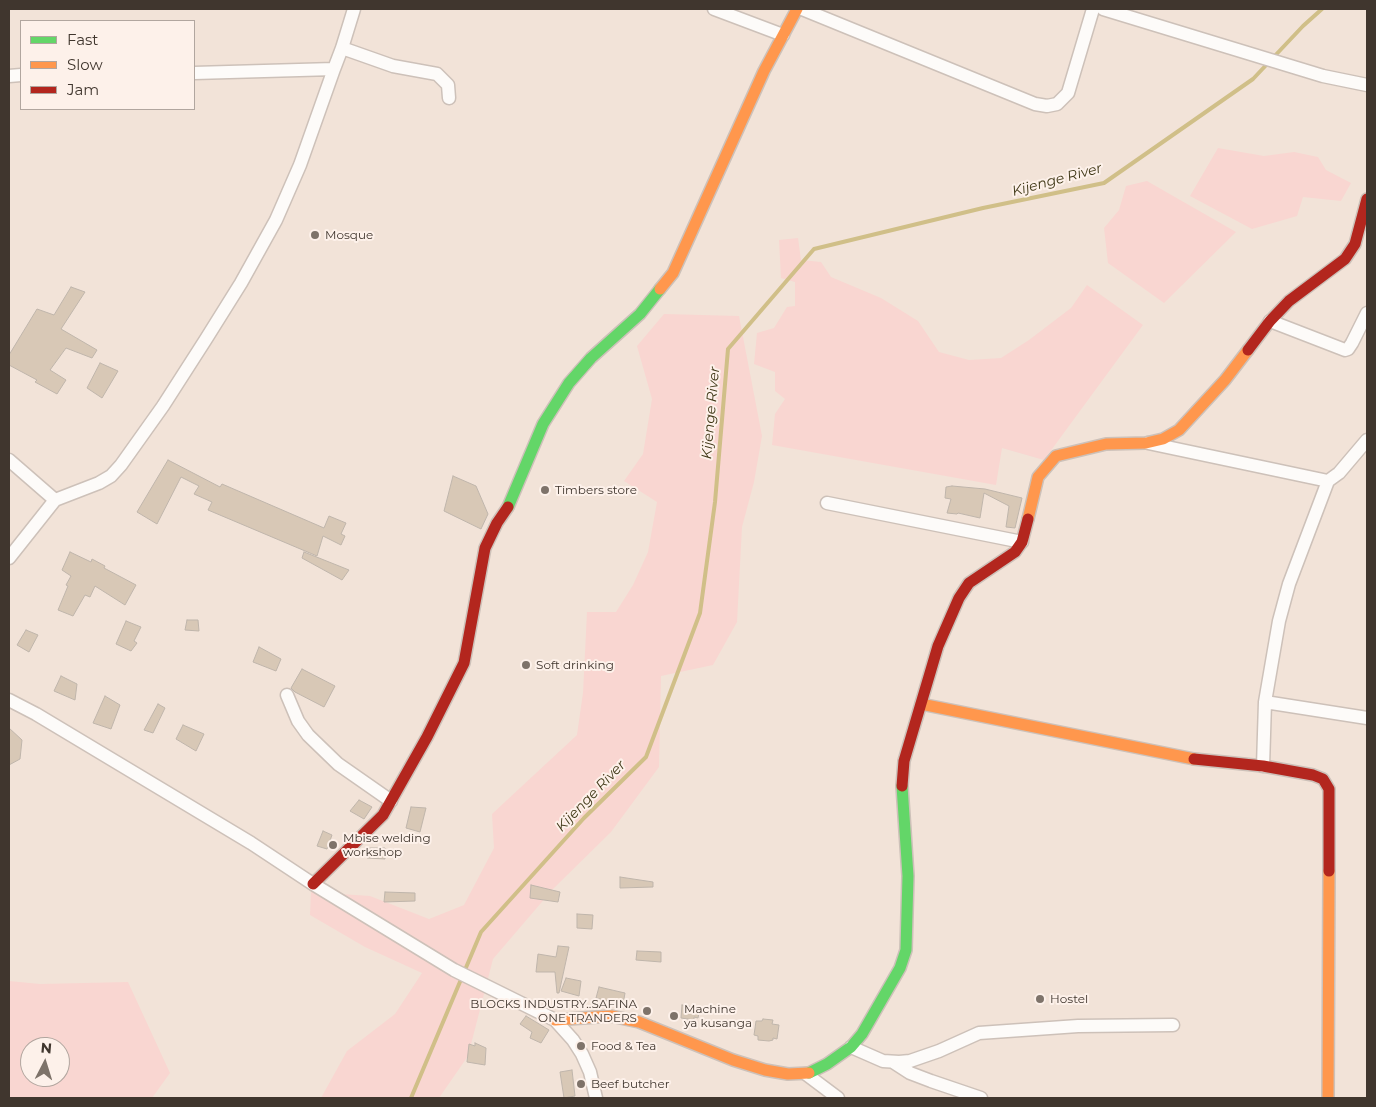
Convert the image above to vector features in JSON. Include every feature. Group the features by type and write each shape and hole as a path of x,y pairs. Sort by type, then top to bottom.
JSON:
{"street":[{"path":"9,558 55,500 99,483 111,476 121,465 184,373 241,283 276,220 300,165 354,9"},
{"path":"714,9 783,35"},
{"path":"313,884 383,815 427,737 461,671 470,635 486,548 497,522 516,490 543,424 569,383 591,358 640,314 673,273 764,71 797,9"},
{"path":"802,9 1035,104 1047,106 1057,104 1068,93 1093,9"},
{"path":"1103,9 1323,76 1367,85"},
{"path":"342,48 394,66 437,74 448,85 449,98"},
{"path":"195,73 334,69"},
{"path":"555,1020 612,1016 639,1022 733,1060 765,1070 788,1074 806,1074 827,1064 851,1047 862,1034 886,994 900,968 906,950 908,876 902,790 904,761 938,646 959,598 969,583 1015,552 1022,542 1038,476 1056,456 1106,444 1146,443 1163,439 1180,430 1225,380 1270,321 1289,301 1345,259 1355,244 1367,199"},
{"path":"1270,321 1345,350 1352,343 1367,313"},
{"path":"1263,766 1265,702 1279,621 1288,584 1328,481 1339,473 1367,440"},
{"path":"1146,443 1328,481"},
{"path":"9,460 55,500"},
{"path":"827,503 1022,542"},
{"path":"288,695 298,721 308,735 338,764 391,801"},
{"path":"9,700 36,714 250,843 313,884 454,970 555,1020 573,1040 582,1054 590,1072 596,1098"},
{"path":"1265,702 1367,718"},
{"path":"921,704 1189,758 1263,766 1313,775 1323,779 1329,789 1328,1098"},
{"path":"851,1047 875,1058 893,1062 910,1061 939,1051 979,1033 1078,1026 1173,1025"},
{"path":"893,1062 931,1082 982,1098"},
{"path":"806,1074 838,1098"}],"shaded area":[{"path":"1218,148 1264,156 1294,152 1318,157 1326,170 1351,183 1341,201 1303,197 1297,216 1252,229 1190,196"},
{"path":"1147,181 1236,232 1164,303 1108,263 1104,228 1119,210 1126,186"},
{"path":"798,238 801,260 821,262 831,277 881,298 918,321 939,352 969,360 1001,358 1029,340 1071,308 1087,285 1143,325 1044,460 1002,448 996,485 772,445 775,414 785,399 775,391 775,372 754,364 757,333 774,328 787,307 795,306 795,282 781,278 779,240"},
{"path":"664,314 739,316 762,436 754,482 742,527 737,622 713,665 661,676 659,767 611,832 553,889 493,959 468,1056 439,1098 321,1098 347,1051 395,1014 422,973 365,947 310,915 311,892 370,896 429,919 464,905 494,848 492,814 577,735 583,693 587,612 616,612 633,585 648,552 657,502 624,481 643,454 652,399 637,346"},
{"path":"9,981 40,984 128,982 170,1073 152,1098 9,1098"}],"building":[{"path":"71,287 85,292 61,329 97,350 92,358 66,348 50,370 66,380 57,394 35,382 37,380 9,365 9,355 37,309 54,315"},
{"path":"100,363 118,371 102,398 87,388"},
{"path":"168,460 220,487 222,484 324,528 329,516 346,523 341,534 345,536 341,545 323,536 317,556 208,510 212,502 194,494 199,486 181,477 157,524 137,512"},
{"path":"453,476 476,486 488,514 481,529 444,511"},
{"path":"946,487 985,489 1022,498 1015,528 1006,527 1009,506 984,493 980,518 958,513 947,513 951,499 945,498"},
{"path":"70,552 91,562 92,559 105,566 104,568 136,585 125,605 95,586 90,597 85,595 73,616 58,610 71,576 62,570"},
{"path":"304,552 349,570 342,580 302,558"},
{"path":"187,620 198,620 199,631 185,630"},
{"path":"126,621 141,627 134,641 137,643 131,651 116,644"},
{"path":"26,630 38,635 29,652 17,645"},
{"path":"259,647 281,659 276,671 253,662"},
{"path":"302,669 335,686 324,707 291,688"},
{"path":"61,676 77,684 75,700 54,691"},
{"path":"105,696 120,705 111,729 93,723"},
{"path":"158,704 165,708 153,733 144,730"},
{"path":"183,725 204,734 196,751 176,739"},
{"path":"9,728 22,740 20,759 9,765"},
{"path":"359,800 372,807 364,819 350,811"},
{"path":"411,807 426,808 420,832 406,828"},
{"path":"323,831 332,835 327,849 317,846"},
{"path":"367,848 385,848 385,859 367,858"},
{"path":"620,877 653,882 653,887 620,888"},
{"path":"531,885 560,892 558,902 530,898"},
{"path":"385,892 415,893 415,901 384,902"},
{"path":"577,914 593,915 592,929 577,928"},
{"path":"558,946 569,947 559,993 557,993 555,972 536,972 538,954 556,957"},
{"path":"637,951 661,952 661,962 636,960"},
{"path":"566,978 581,981 579,996 561,991"},
{"path":"599,987 625,993 623,1005 596,998"},
{"path":"682,1005 700,1008 698,1018 694,1017 694,1020 681,1018"},
{"path":"526,1016 549,1030 541,1043 530,1038 532,1032 520,1024"},
{"path":"763,1019 773,1020 772,1024 779,1025 777,1039 773,1038 773,1040 769,1041 758,1040 758,1036 754,1035 756,1021 762,1021"},
{"path":"475,1043 486,1048 485,1065 467,1062 469,1044 475,1046"},
{"path":"572,1070 575,1096 564,1098 560,1072"}],"waterway":[{"name":"Kijenge River","path":"411,1098 481,932 584,818 646,757 700,613 715,502 728,349 814,249 983,208 1104,183 1253,79 1303,26 1322,9"}],"traffic: fast":[{"path":"508,507 543,424 569,383 591,358 640,314 660,289"},
{"path":"809,1073 827,1064 851,1047 862,1034 900,968 906,950 908,876 902,786"}],"traffic: slow":[{"path":"660,289 673,273 764,71 797,9"},
{"path":"1028,519 1038,477 1056,456 1106,444 1146,443 1163,439 1179,430 1225,380 1248,350"},
{"path":"921,704 1194,759"},
{"path":"1328,1098 1329,871"},
{"path":"555,1020 611,1016 639,1022 733,1060 765,1070 788,1074 809,1073"}],"traffic: jam":[{"path":"1248,350 1270,321 1289,301 1345,259 1355,244 1367,199"},
{"path":"313,884 383,815 427,737 464,663 485,548 497,523 508,507"},
{"path":"902,786 904,761 938,646 959,598 969,583 1015,552 1022,542 1028,519"},
{"path":"1194,759 1263,766 1313,775 1323,779 1329,789 1329,871"}],"place":[{"name":"Mosque","path":"315,235"},
{"name":"Timbers store","path":"545,490"},
{"name":"Soft drinking","path":"526,665"},
{"name":"Mbise welding workshop","path":"333,845"},
{"name":"Hostel","path":"1040,999"},
{"name":"BLOCKS INDUSTRY..SAFINA ONE TRANDERS","path":"647,1011"},
{"name":"Machine ya kusanga","path":"674,1016"},
{"name":"Food & Tea","path":"581,1046"},
{"name":"Beef butcher","path":"581,1084"}]}
